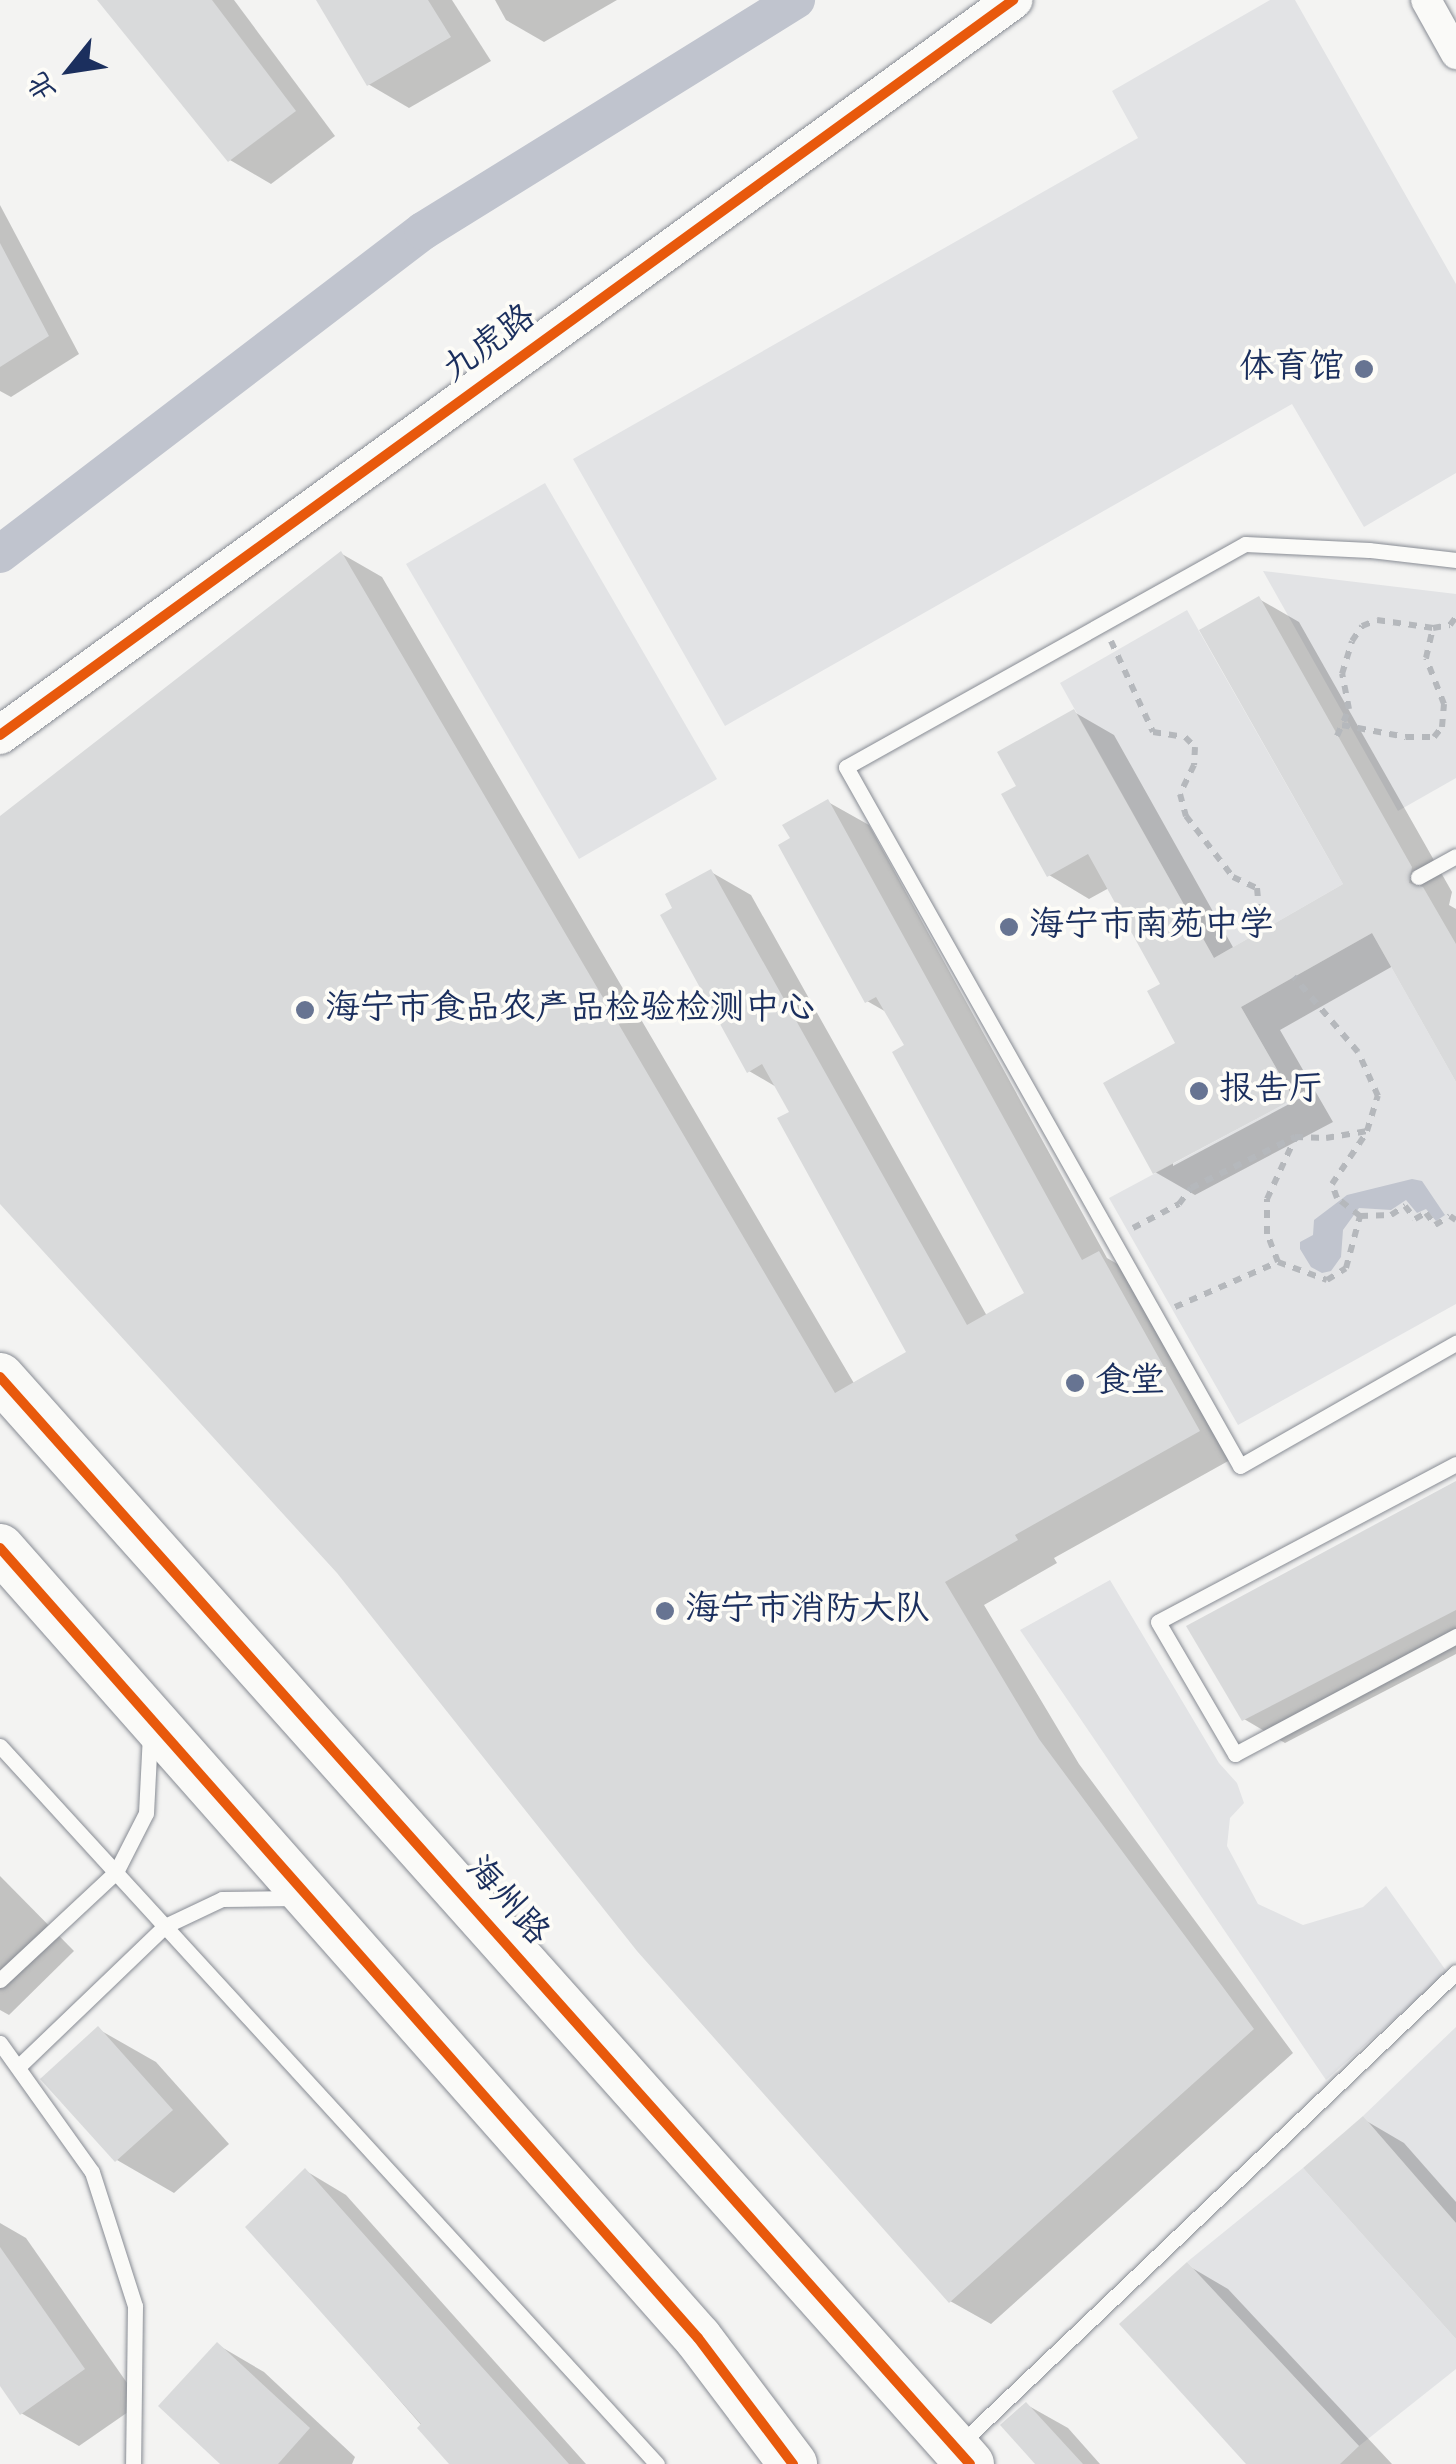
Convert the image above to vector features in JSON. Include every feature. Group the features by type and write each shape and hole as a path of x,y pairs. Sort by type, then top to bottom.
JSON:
{"main road":[{"name":"海州路","path":"0,1377 963,2456"},
{"path":"0,1548 698,2338 793,2464"}],"street":[{"name":"九虎路","path":"0,735 1013,0"},
{"path":"1426,0 1456,54"}],"lane":[{"path":"1456,560 1369,550 1245,544 846,767 1240,1466 1456,1343"},
{"path":"1418,878 1456,856"},
{"path":"1456,1464 1158,1622 1235,1754 1456,1636"},
{"path":"0,1980 116,1872 146,1813 151,1719"},
{"path":"0,1746 657,2464"},
{"path":"19,2066 164,1926 222,1898 309,1898"},
{"path":"963,2456 1456,1972"},
{"path":"0,2044 92,2172 135,2306 134,2464"}],"path":[{"path":"1338,736 1350,701 1342,674 1352,640 1362,626 1378,620 1434,628 1450,625 1456,617"},
{"path":"1450,625 1456,634"},
{"path":"1104,626 1153,732 1185,737 1195,747 1194,765 1180,794 1186,816 1233,877 1257,888 1261,931"},
{"path":"1342,726 1406,737 1434,736 1442,727 1444,704 1426,658 1434,628"},
{"path":"1294,977 1358,1052 1378,1096 1368,1130 1332,1184 1336,1198 1359,1215 1391,1215 1405,1206 1414,1219 1426,1213 1435,1225 1450,1216 1456,1220"},
{"path":"1112,1239 1179,1204 1192,1188 1296,1137 1326,1138 1368,1130"},
{"path":"1278,1262 1268,1234 1267,1199 1296,1137"},
{"path":"1171,1308 1278,1262 1327,1280 1346,1268 1359,1215"}],"shaded area":[{"path":"1270,0 1295,0 1456,284 1456,473 1364,527 1292,404 725,726 573,459 1138,138 1112,91"},
{"path":"545,483 717,779 579,859 406,564"},
{"path":"1263,571 1456,594 1456,778 1398,811"},
{"path":"1187,610 1343,884 1214,958 1060,683"},
{"path":"1372,933 1456,1082 1456,1304 1238,1425 1109,1198 1294,1099 1241,1007"},
{"path":"1412,1179 1422,1181 1445,1215 1436,1221 1426,1209 1417,1213 1406,1200 1391,1210 1359,1208 1343,1230 1341,1257 1331,1271 1322,1273 1311,1267 1300,1242 1313,1235 1314,1220 1347,1195"},
{"path":"1110,1580 1219,1763 1237,1783 1244,1803 1230,1818 1227,1846 1258,1904 1303,1925 1363,1907 1386,1886 1447,1972 1326,2080 1020,1630"},
{"path":"1456,2027 1456,2223 1363,2116"},
{"path":"1303,2168 1456,2339 1456,2369 1359,2446 1187,2262"}],"building":[{"path":"97,0 212,0 296,111 228,162"},
{"path":"316,0 428,0 451,37 367,86"},
{"path":"0,243 49,336 0,367"},
{"path":"341,551 835,1393 906,1352 777,1118 789,1112 762,1064 747,1073 660,915 672,908 665,894 711,869 967,1325 1024,1293 892,1052 904,1045 876,997 865,1003 778,845 790,838 782,825 828,799 1082,1260 1099,1251 1200,1431 1015,1535 1018,1540 945,1582 1039,1739 1254,2029 949,2303 637,1951 337,1573 0,1204 0,816"},
{"path":"1259,596 1412,867 1409,883 1423,887 1456,944 1456,1082 1372,933 1241,1007 1294,1099 1153,1174 1103,1083 1175,1043 1147,991 1160,984 1088,854 1047,877 1001,794 1016,786 997,752 1074,709 1214,958 1343,884 1199,630"},
{"path":"1456,1481 1456,1610 1242,1721 1186,1626"},
{"path":"98,2026 173,2110 115,2162 40,2079"},
{"path":"1363,2116 1456,2223 1456,2339 1303,2168"},
{"path":"305,2168 569,2464 449,2464 417,2428 421,2424 245,2227"},
{"path":"0,2247 85,2369 20,2415 0,2386"},
{"path":"1187,2262 1359,2446 1340,2464 1246,2464 1119,2324"},
{"path":"217,2342 310,2428 278,2464 220,2464 158,2406"},
{"path":"1026,2402 1083,2464 1035,2464 1000,2425"}],"waterway":[{"path":"0,554 423,231 796,0"}],"cycle path":[{"path":"0,735 1013,0"},
{"path":"0,1377 970,2464"},
{"path":"0,1548 698,2338 793,2464"}],"place":[{"name":"体育馆","path":"1364,369"},
{"name":"海宁市南苑中学","path":"1009,927"},
{"name":"海宁市食品农产品检验检测中心","path":"305,1010"},
{"name":"报告厅","path":"1199,1091"},
{"name":"食堂","path":"1075,1383"},
{"name":"海宁市消防大队","path":"665,1611"}]}
